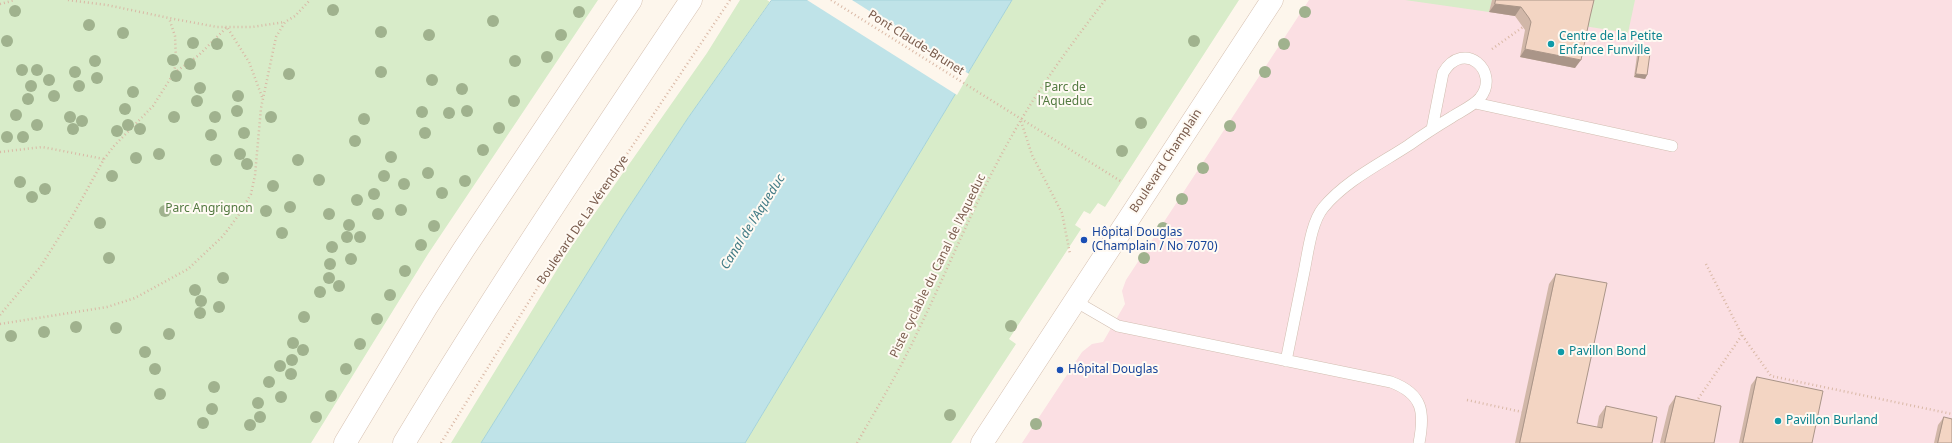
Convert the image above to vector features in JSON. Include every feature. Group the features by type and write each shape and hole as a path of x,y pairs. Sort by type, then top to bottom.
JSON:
{"main road":[{"path":"345,443 426,308 632,0"},
{"path":"404,443 502,284 573,174 691,0"},
{"name":"Boulevard Champlain","path":"982,443 1272,0"}],"lane":[{"path":"1286,361 1312,232 1322,209 1344,188 1432,129 1475,103 1484,90 1485,80 1484,71 1481,64 1474,59 1464,58 1455,60 1448,65 1443,73 1432,129"},
{"path":"1475,103 1672,146"},
{"path":"1075,301 1118,326 1391,382 1403,387 1415,398 1422,410 1423,425 1419,443"}],"path":[{"path":"0,4 15,0"},
{"path":"68,0 107,5 169,18 227,27 257,26 285,22 295,16 310,0"},
{"name":"Boulevard De La Vérendrye","path":"441,443 534,294 730,0"},
{"name":"Pont Claude-Brunet","path":"831,0 1144,196"},
{"name":"Piste cyclable du Canal de l'Aqueduc","path":"857,443 892,382 918,332 977,200 1021,120 1042,86 1105,0"},
{"path":"169,18 175,36 176,60 174,73"},
{"path":"0,324 107,307 135,298 188,269 223,236 238,216 251,194 255,175 263,97 276,36 285,22"},
{"path":"1492,49 1523,26"},
{"path":"0,315 41,266 73,215 104,159 114,146 153,106 174,73 199,55 227,27"},
{"path":"227,27 249,62 263,97"},
{"path":"1021,120 1032,156 1062,213 1070,254"},
{"path":"0,152 42,147 104,159"},
{"path":"1706,264 1742,335 1771,376 1952,414"},
{"path":"1694,404 1742,335"},
{"path":"1467,400 1522,412"}],"shaded area":[{"path":"1309,0 1952,0 1952,443 1022,443 1082,352 1092,344 1103,342 1125,304 1122,291 1126,280"}],"green space":[{"name":"Parc Angrignon","path":"0,0 598,0 428,254 311,443 0,443"},
{"path":"740,0 767,0 770,2 688,118 623,216 481,443 451,443 569,250 707,53"},
{"name":"Parc de l'Aqueduc","path":"1012,0 1239,0 1105,207 1098,203 1090,214 1084,211 1075,225 1081,229 1009,339 1016,344 951,443 745,443"},
{"path":"1405,0 1492,0 1489,12"},
{"path":"1591,0 1635,0 1628,33 1584,26"}],"water":[{"name":"Canal de l'Aqueduc","path":"772,0 1012,0 745,443 481,443 623,216 688,118"}],"pier":[{"path":"807,0 852,0 969,74 957,95"}],"building":[{"name":"Centre de la Petite Enfance Funville","path":"1496,0 1594,0 1581,60 1525,49 1531,22 1529,18 1521,7 1495,4"},
{"path":"1640,52 1650,53 1647,75 1636,74"},
{"name":"Pavillon Bond","path":"1556,274 1607,283 1577,423 1602,428 1606,406 1657,417 1652,443 1520,443"},
{"name":"Pavillon Burland","path":"1757,377 1823,391 1812,443 1743,443"},
{"path":"1676,396 1721,406 1714,443 1665,443"},
{"path":"1944,417 1952,419 1952,443 1938,443"}],"place":[{"name":"Centre de la Petite Enfance Funville","path":"1551,44"},
{"name":"Hôpital Douglas (Champlain / No 7070)","path":"1084,240"},
{"name":"Pavillon Bond","path":"1561,352"},
{"name":"Hôpital Douglas","path":"1060,370"},
{"name":"Pavillon Burland","path":"1778,421"}]}
